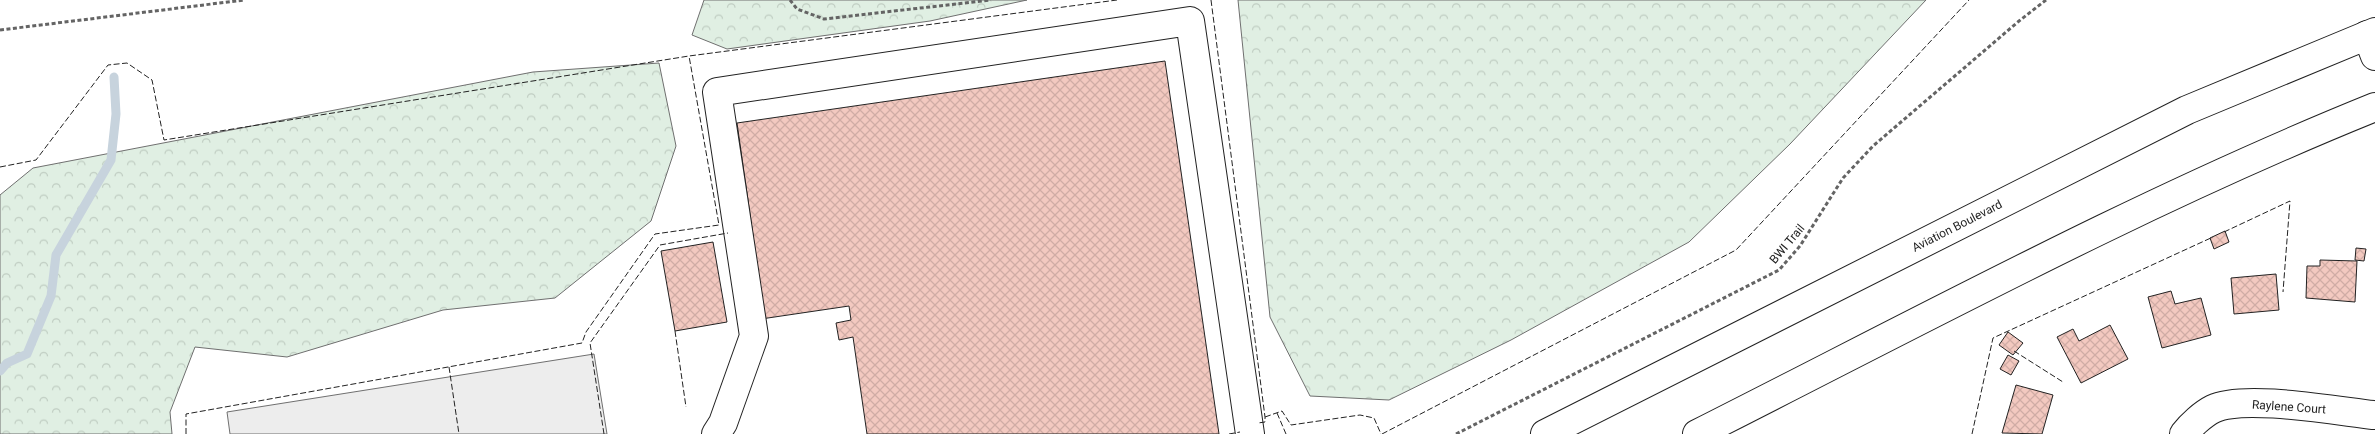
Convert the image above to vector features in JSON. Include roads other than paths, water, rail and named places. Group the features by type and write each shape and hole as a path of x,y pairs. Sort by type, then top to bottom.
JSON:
{"main road":[{"path":"716,434 724,423 754,336 718,92 1190,21 1250,434"},
{"name":"Aviation Boulevard","path":"1545,434 2187,110 2372,41"},
{"path":"1697,434 2128,217 2226,170 2375,107"},
{"name":"Raylene Court","path":"2184,434 2189,427 2214,409 2244,404 2280,404 2371,419"}],"waterway":[{"path":"0,371 7,363 27,354 51,296 56,255 111,160 116,114 114,77"}]}
